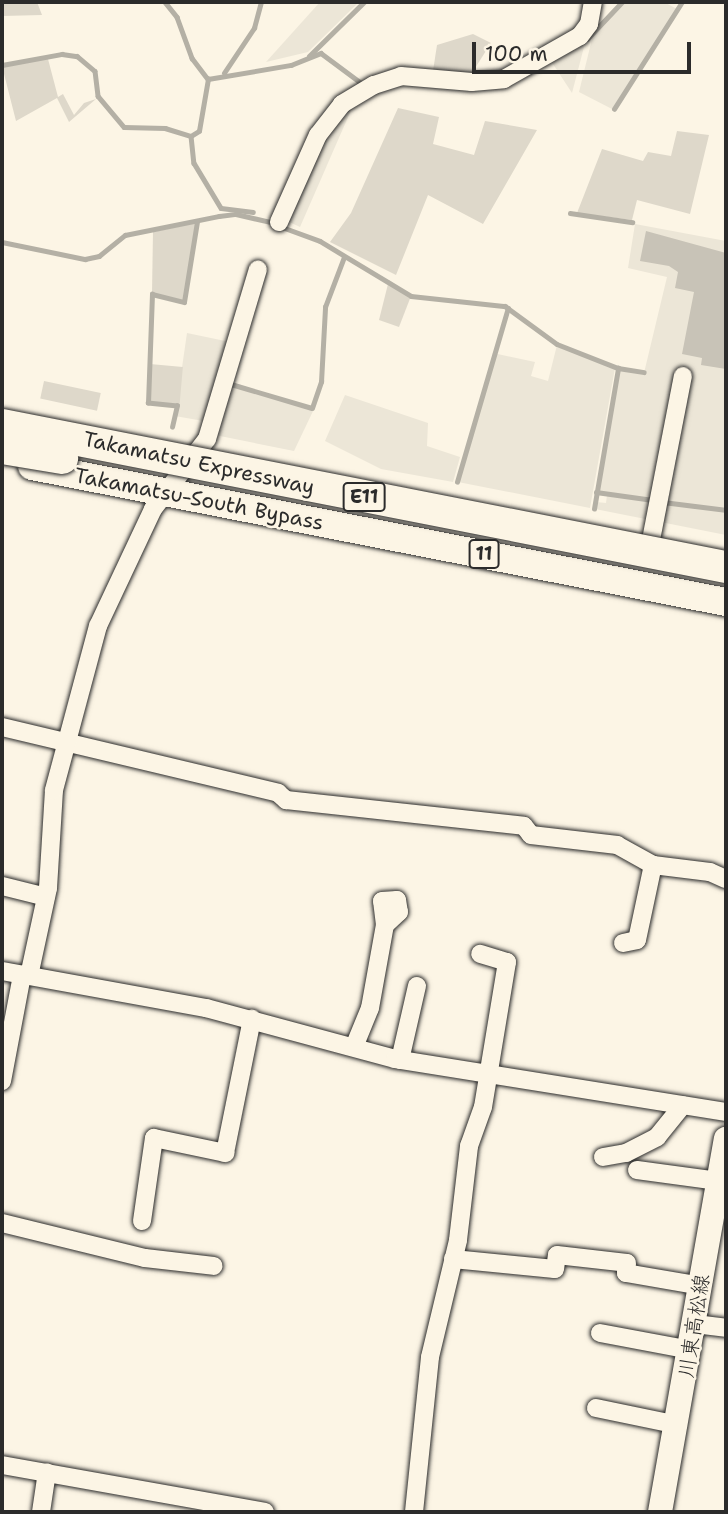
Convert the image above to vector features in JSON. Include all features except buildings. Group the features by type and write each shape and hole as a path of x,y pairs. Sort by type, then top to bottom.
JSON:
{"highway":[{"name":"11","path":"2,415 726,555"},
{"name":"Takamatsu Expressway","path":"2,425 726,567"},
{"name":"Takamatsu Expressway","path":"2,448 726,589"},
{"name":"Takamatsu-South Bypass","path":"2,460 726,602"}],"main road":[{"name":"川東高松線","path":"660,1512 678,1425 726,1139"}],"street":[{"path":"279,222 318,135 342,104 374,85 401,76 482,82 504,79 580,36 589,24 593,2"},
{"path":"2,1081 46,897 49,822 66,741 98,626 140,534 166,492 198,451 219,410 240,321 258,269"},
{"path":"651,540 683,376"},
{"path":"2,727 66,741 86,750 278,793 286,800 426,819 496,821 524,826 531,835 617,845 653,865 710,872 726,880"},
{"path":"623,943 637,940 653,865"},
{"path":"2,886 46,897"},
{"path":"354,1047 370,1008 385,925"},
{"path":"414,1512 430,1357 453,1259 469,1146 483,1107 507,962 480,954"},
{"path":"2,971 252,1019 400,1060 726,1112"},
{"path":"400,1060 417,986"},
{"path":"142,1221 154,1138 225,1153 252,1019"},
{"path":"603,1157 626,1153 657,1137 683,1105"},
{"path":"637,1170 718,1181"},
{"path":"2,1223 145,1258 214,1266"},
{"path":"453,1259 555,1269 557,1255 604,1260 627,1263 626,1273 701,1286"},
{"path":"695,1324 726,1328"},
{"path":"600,1332 691,1350"},
{"path":"596,1408 678,1425"},
{"path":"2,1465 265,1512"},
{"path":"41,1512 47,1472"}],"shaded area":[{"path":"2,2 37,2 42,15 2,16"},
{"path":"320,2 359,2 308,52 266,62"},
{"path":"623,2 664,2 677,9 612,109 579,92 593,35"},
{"path":"473,34 491,43 470,76 433,71 437,45"},
{"path":"582,44 584,47 572,93 551,61"},
{"path":"48,59 58,97 63,94 74,115 84,103 96,99 69,122 57,98 16,121 2,66"},
{"path":"352,108 300,227 285,220 338,114"},
{"path":"398,108 439,117 433,144 474,155 485,121 537,130 483,224 428,195 396,275 330,242 351,213"},
{"path":"677,131 709,135 690,214 637,200 632,220 577,213 602,149 643,161 648,152 671,156"},
{"path":"196,223 184,301 152,293 153,232"},
{"path":"635,224 726,241 726,509 696,507 726,511 726,535 595,509 596,502 606,503 607,495 645,498 598,491 619,369 644,373 667,277 628,268"},
{"path":"389,280 411,296 399,327 379,320"},
{"path":"187,333 230,342 209,422 175,416"},
{"path":"557,345 615,368 590,508 458,482 493,353 535,362 531,376 548,381"},
{"path":"150,364 183,367 179,406 147,403"},
{"path":"44,381 101,393 97,411 40,399"},
{"path":"232,385 314,409 294,451 215,435"},
{"path":"345,395 428,423 427,446 460,457 453,482 381,469 325,441"}],"waterway":[{"path":"165,2 177,17 192,58 208,79 291,65 321,53 364,85"},
{"path":"224,73 254,28 261,2"},
{"path":"309,56 364,2"},
{"path":"587,39 622,2"},
{"path":"614,109 682,2"},
{"path":"2,65 62,54 77,56 95,71 98,96 124,127 165,128 191,136 199,131 208,79"},
{"path":"191,136 194,163 221,208 253,212"},
{"path":"570,213 632,222"},
{"path":"2,242 85,259 99,256 125,235 219,216 236,214 274,223"},
{"path":"172,427 177,406 148,403 152,294 184,302 197,222"},
{"path":"282,227 320,241 411,296 505,306 557,344 618,368 644,372"},
{"path":"231,384 312,408 321,382 325,307 344,257"},
{"path":"457,482 508,308"},
{"path":"594,509 618,368"},
{"path":"596,492 654,500"},
{"path":"663,502 726,510"}]}
